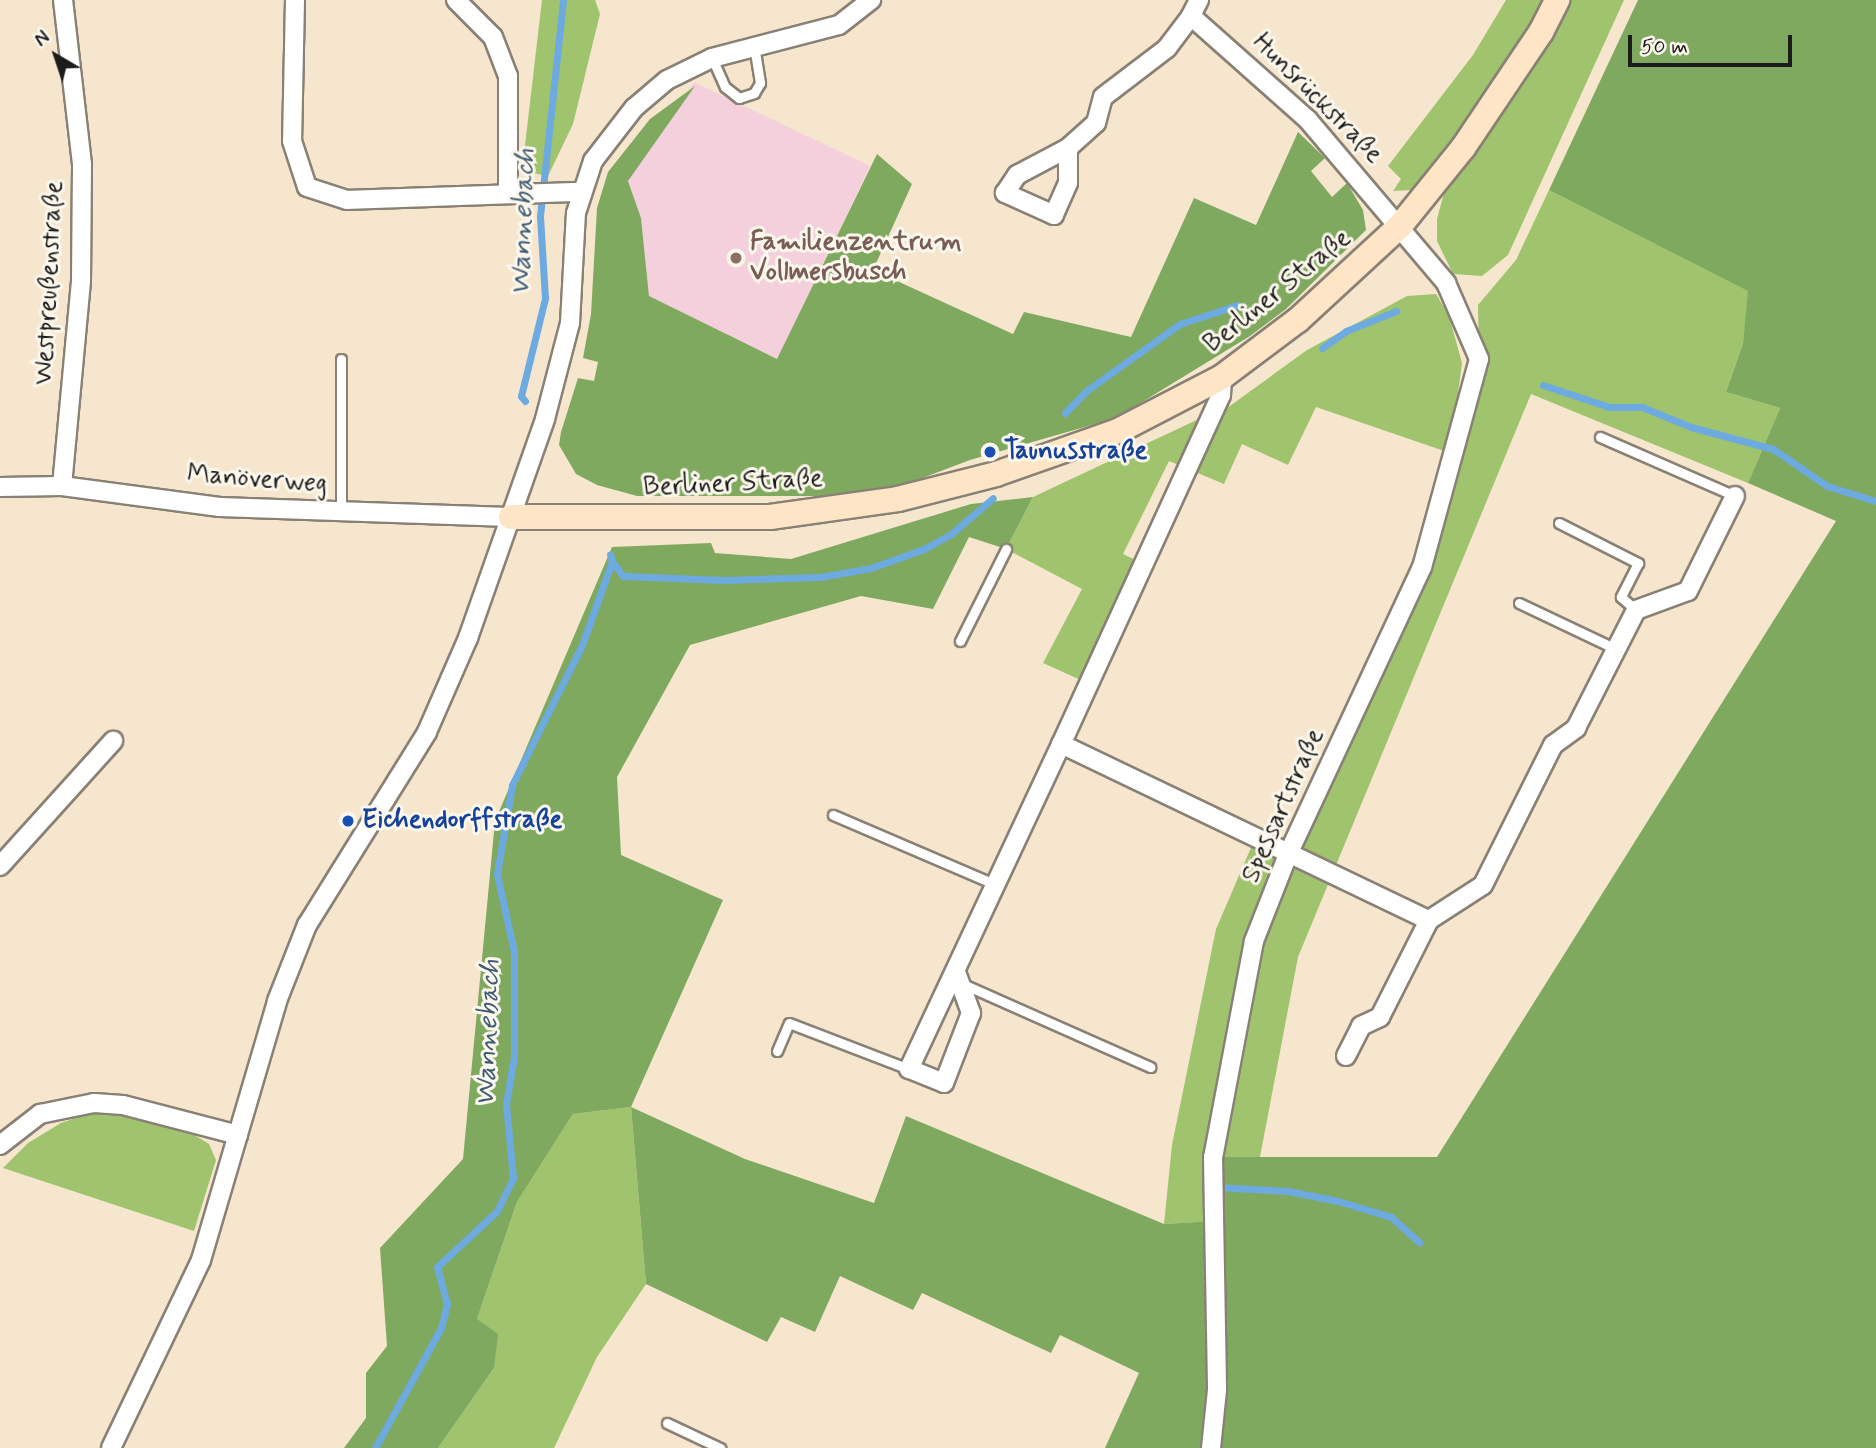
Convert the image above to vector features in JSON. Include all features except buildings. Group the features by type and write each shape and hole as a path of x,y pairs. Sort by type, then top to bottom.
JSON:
{"street":[{"name":"Westpreußenstraße","path":"62,486 81,281 82,164 63,0"},
{"path":"295,0 292,141 307,187 347,200 579,192"},
{"path":"456,0 493,37 508,76 517,194"},
{"path":"111,1448 201,1260 277,1001 307,925 428,732 450,687 511,517 570,323 579,192 593,161 634,108 667,80 712,58 839,25 871,0"},
{"name":"Berliner Straße","path":"511,517 769,517 898,499 1065,452 1118,431 1223,377 1298,320 1400,226 1463,148 1541,32 1557,0"},
{"name":"Hunsrückstraße","path":"1068,148 1096,123 1104,97 1167,48 1195,8 1308,120 1400,226"},
{"name":"Spessartstraße","path":"1211,1448 1217,1390 1213,1157 1254,941 1289,852 1422,567 1479,359 1457,300 1400,226"},
{"path":"960,978 971,1013 944,1083 909,1069 942,990 960,978 994,884 1221,395 1223,377"},
{"name":"Manöverweg","path":"0,487 62,486 220,507 511,517"},
{"path":"1346,1056 1361,1026 1380,1017 1429,919 1483,885 1553,745 1576,729 1636,610 1688,591 1735,496"},
{"path":"0,866 113,741"},
{"path":"1060,744 1429,919"},
{"path":"0,1145 40,1114 94,1103 123,1105 238,1135"}],"lane":[{"path":"712,58 725,87 739,98 754,93 760,83 754,46"},
{"path":"341,359 341,511"},
{"path":"1600,437 1735,496"},
{"path":"1559,523 1638,563 1621,597 1636,610"},
{"path":"960,641 1006,549"},
{"path":"1519,603 1616,649"},
{"path":"833,815 994,884"},
{"path":"960,978 1150,1067"},
{"path":"777,1051 789,1024 909,1069"},
{"path":"667,1423 720,1448"}],"shaded area":[{"name":"Familienzentrum Vollmersbusch","path":"694,82 870,166 778,359 649,297 641,218 628,181"}],"green space":[{"path":"542,0 595,0 600,14 573,124 548,176 522,171"},
{"path":"1506,0 1545,0 1478,105 1427,175 1411,190 1393,191 1401,179 1388,166 1473,55"},
{"path":"1570,0 1624,0 1508,255 1482,276 1453,274 1437,241 1437,219 1444,193 1523,81"},
{"path":"1638,0 1876,0 1876,1448 1105,1448 1139,1373 1060,1335 1051,1353 922,1293 913,1310 840,1276 815,1332 781,1317 767,1342 646,1284 631,1107 745,1159 874,1203 906,1116 1164,1224 1214,1221 1213,1157 1437,1157 1836,521 1748,483 1780,408 1726,392 1743,343 1748,291 1549,190"},
{"path":"695,86 628,181 641,218 649,296 777,359 877,154 912,184 873,270 1013,334 1024,312 1131,337 1194,198 1256,225 1298,132 1325,158 1311,171 1332,197 1347,183 1363,210 1366,230 1286,309 1250,336 1116,418 970,460 891,490 851,496 637,496 597,485 576,474 559,445 578,378 594,381 598,362 583,358 591,314 597,208 608,172 650,119"},
{"path":"1549,190 1749,291 1743,343 1726,392 1780,408 1748,483 1531,394 1298,957 1260,1157 1214,1157 1214,1221 1164,1224 1172,1145 1216,929 1256,836 1288,852 1422,567 1479,359 1478,305 1516,260"},
{"path":"1436,294 1449,316 1462,363 1450,453 1316,407 1288,465 1242,444 1224,484 1169,461 1123,554 1140,562 1085,682 1043,663 1082,589 1006,549 1033,497 1203,417 1216,416 1307,350 1407,296"},
{"path":"1033,497 1006,549 969,537 933,609 861,596 690,645 617,777 621,855 723,900 631,1107 573,1114 517,1202 477,1319 498,1334 494,1368 438,1448 344,1448 366,1418 366,1373 387,1346 380,1248 463,1159 495,821 612,547 711,543 715,553 791,559 971,504"},
{"path":"631,1107 646,1284 597,1357 554,1448 438,1448 494,1368 477,1319 517,1202 573,1114"},
{"path":"99,1110 191,1133 209,1144 216,1160 194,1231 3,1168 28,1143 61,1123"}],"waterway":[{"name":"Wannebach","path":"525,401 521,396 545,298 540,216 563,0"},
{"path":"1065,413 1086,391 1180,324 1237,305"},
{"path":"1322,348 1346,331 1396,311"},
{"path":"1543,385 1609,407 1642,407 1691,427 1773,449 1827,486 1876,501"},
{"path":"612,561 623,576 724,580 820,577 871,568 924,549 951,534 993,498"},
{"name":"Wannebach","path":"375,1448 441,1328 447,1304 437,1267 497,1211 513,1178 506,1104 514,1057 514,952 497,874 512,785 582,645 612,561 610,554"},
{"path":"1214,1187 1288,1191 1338,1201 1391,1217 1419,1242"}],"place":[{"name":"Familienzentrum Vollmersbusch","path":"736,258"},
{"name":"Taunusstraße","path":"990,452"},
{"name":"Eichendorffstraße","path":"348,821"}]}
